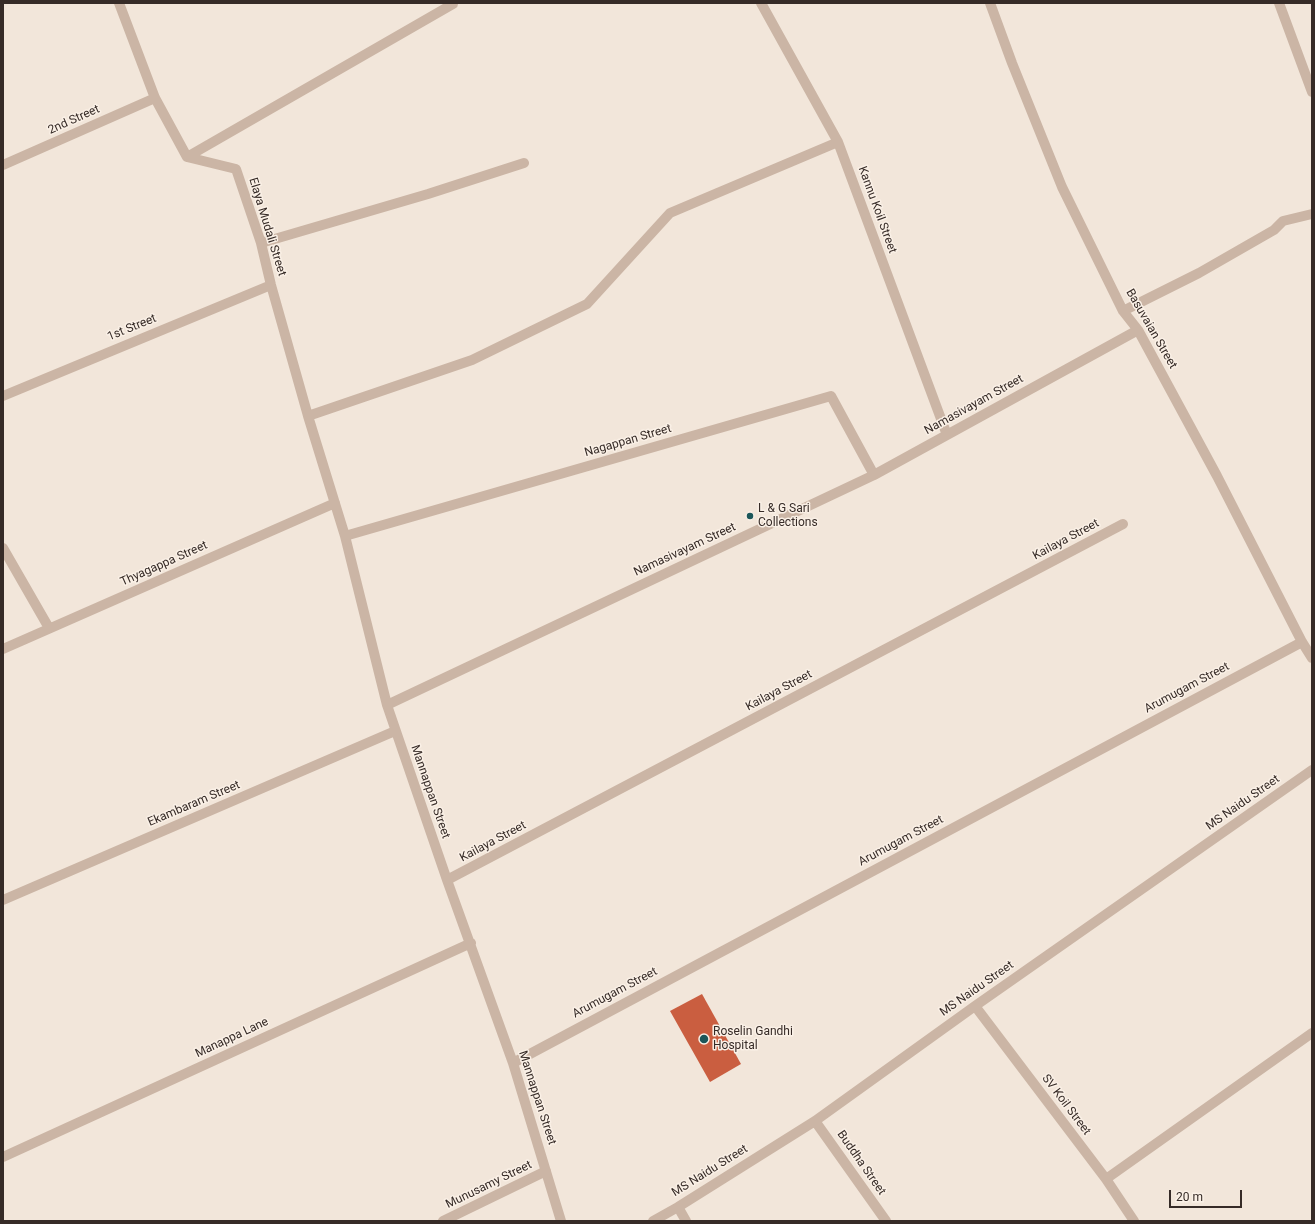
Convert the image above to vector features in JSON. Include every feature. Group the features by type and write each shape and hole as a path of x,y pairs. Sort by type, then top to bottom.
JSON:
{"street":[{"path":"119,3 155,98 188,157 453,3"},
{"name":"Kannu Koil Street","path":"761,3 838,142 947,435"},
{"name":"Basuvaian Street","path":"990,3 1012,63 1062,187 1123,311 1138,330 1217,476 1302,642 1312,658"},
{"path":"1279,3 1312,92"},
{"name":"2nd Street","path":"3,165 155,98"},
{"path":"308,416 472,360 587,304 670,213 838,142"},
{"name":"Elaya Mudali Street","path":"188,157 236,169 261,243 271,285 308,416 335,503"},
{"path":"261,243 428,194 524,163"},
{"path":"1123,311 1199,273 1274,230 1283,221 1312,214"},
{"name":"1st Street","path":"3,396 271,285"},
{"name":"Namasivayam Street","path":"387,705 874,476 1138,330"},
{"name":"Nagappan Street","path":"345,536 831,396 874,476"},
{"name":"Mannappan Street","path":"335,503 345,536 387,705 395,731 513,1063 561,1221"},
{"name":"Thyagappa Street","path":"3,649 335,503"},
{"name":"Kailaya Street","path":"448,880 1123,524"},
{"path":"3,548 49,628"},
{"name":"Arumugam Street","path":"513,1063 1302,642"},
{"name":"Ekambaram Street","path":"3,900 395,731"},
{"name":"MS Naidu Street","path":"653,1221 678,1207 815,1121 975,1006 1312,770"},
{"name":"Manappa Lane","path":"3,1158 471,943"},
{"name":"SV Koil Street","path":"975,1006 1106,1179 1134,1221"},
{"path":"1106,1179 1312,1033"},
{"name":"Buddha Street","path":"815,1121 886,1221"},
{"name":"Munusamy Street","path":"443,1221 546,1172"},
{"path":"678,1207 686,1221"}],"building":[{"path":"702,994 741,1064 710,1082 670,1011"}],"place":[{"name":"L & G Sari Collections","path":"750,516"},
{"name":"Roselin Gandhi Hospital","path":"704,1039"}]}
